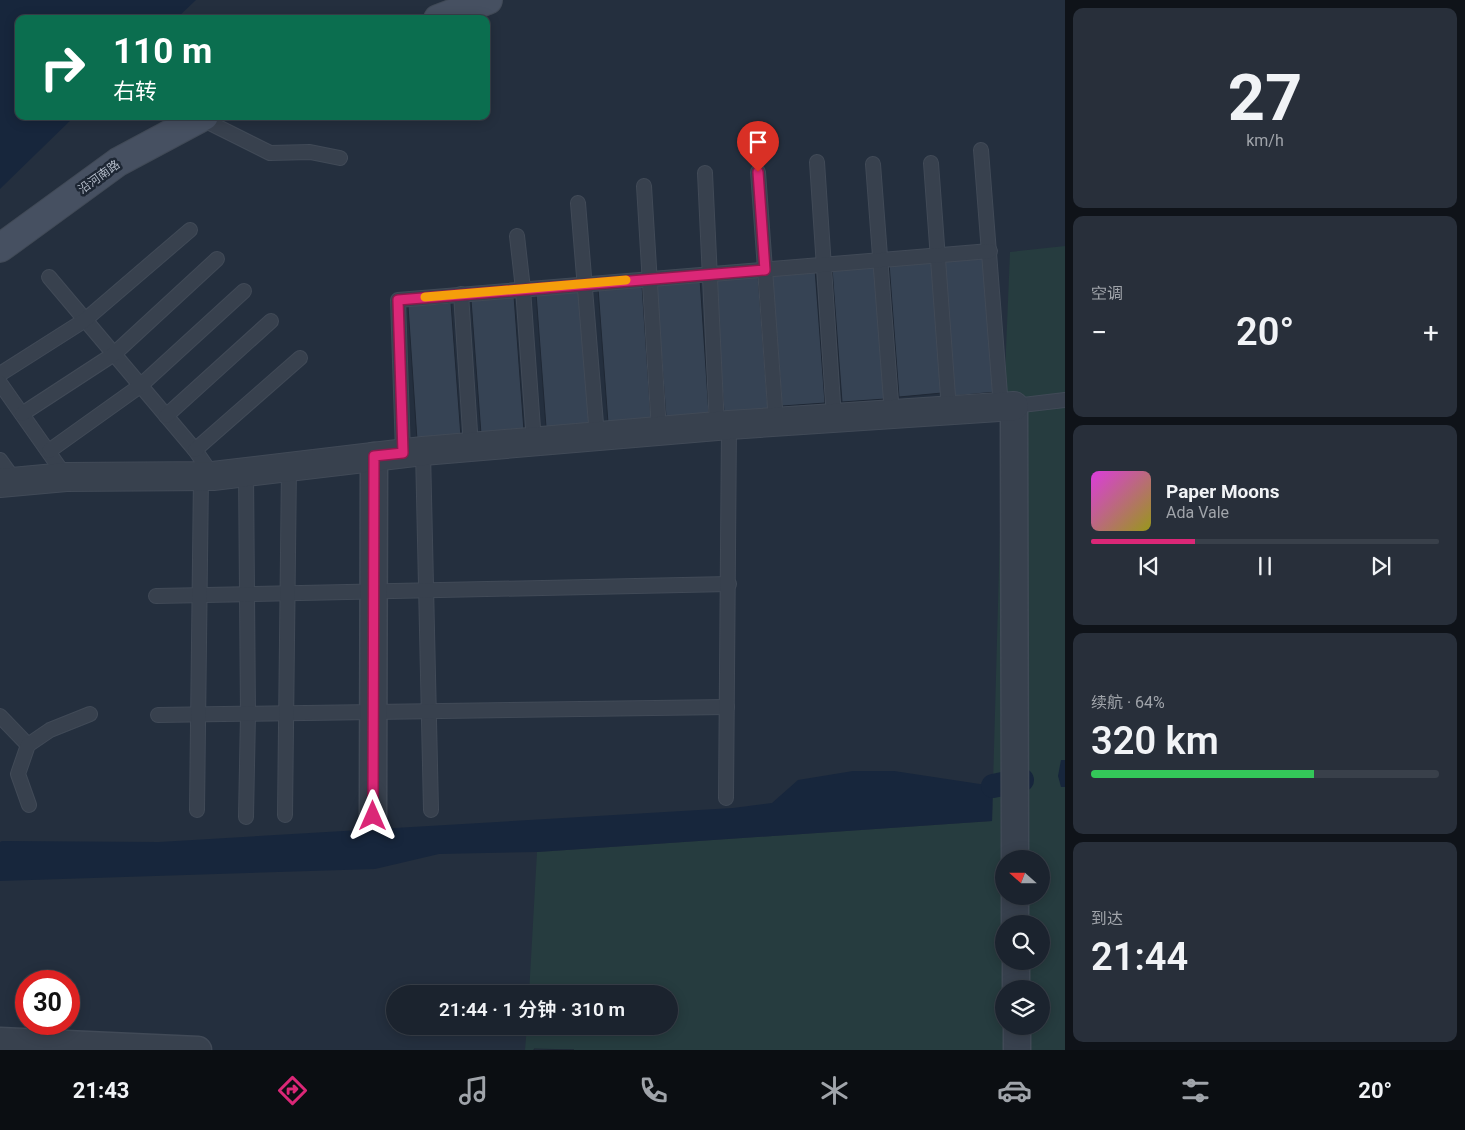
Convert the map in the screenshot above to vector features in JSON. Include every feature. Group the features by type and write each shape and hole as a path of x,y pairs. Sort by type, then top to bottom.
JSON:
{"main road":[{"path":"449,15 488,0"},
{"name":"沿河南路","path":"0,248 118,162 196,120"}],"street":[{"path":"5,475 66,477 203,467 246,472 413,452 723,425 1008,406 1015,850"},
{"path":"373,816 374,456"},
{"path":"1016,1035 1017,1050"},
{"path":"0,1041 198,1050"}],"lane":[{"path":"208,120 270,153 310,152 340,158"},
{"path":"981,150 990,251 1008,406 1065,400"},
{"path":"817,162 834,418"},
{"path":"931,163 949,410"},
{"path":"873,164 892,414"},
{"path":"758,172 776,422"},
{"path":"705,173 710,274 723,425 729,584 726,798"},
{"path":"644,186 659,431"},
{"path":"578,203 597,436"},
{"path":"0,374 85,320 190,230"},
{"path":"517,236 523,289 534,442"},
{"path":"431,810 426,590 398,300 990,251"},
{"path":"22,414 114,354 217,259"},
{"path":"48,277 166,416 203,467 197,810"},
{"path":"49,451 140,386 244,291"},
{"path":"461,294 471,447"},
{"path":"166,416 271,321"},
{"path":"203,467 300,358"},
{"path":"0,383 66,477"},
{"path":"285,814 289,466"},
{"path":"246,472 248,714 246,817"},
{"path":"156,596 729,584"},
{"path":"158,715 727,707"},
{"path":"29,805 18,774 28,745 50,730 90,714"},
{"path":"0,716 28,745"}],"green space":[{"path":"1065,246 1065,1050 525,1050 526,1035 678,1035 678,985 530,985 537,852 992,821 1003,423 1010,252"}],"water":[{"path":"0,0 196,0 180,15 15,15 15,120 71,120 0,189"},
{"path":"1061,760 1065,760 1065,787 1061,787 1058,776"},
{"path":"853,771 894,771 993,786 992,821 537,852 439,854 375,869 0,881 0,842 2,841 159,842 733,808 772,803 798,780"}],"building":[{"path":"987,258 996,392 953,396 943,261"},
{"path":"933,259 942,393 899,397 889,263"},
{"path":"875,265 885,399 842,402 832,268"},
{"path":"815,269 825,403 782,406 772,273"},
{"path":"758,275 768,409 724,412 714,278"},
{"path":"700,279 709,414 666,417 656,283"},
{"path":"642,285 651,419 608,423 598,288"},
{"path":"579,289 589,423 546,427 536,293"},
{"path":"514,296 524,431 481,434 471,300"},
{"path":"451,303 461,437 417,440 408,306"},
{"path":"534,1049 574,1050 534,1050"}],"waterway":[{"path":"993,786 1022,780"}],"slow traffic":[{"path":"425,297 626,280"}],"route":[{"path":"373,816 374,456 403,453 398,300 765,270 758,172"}]}
